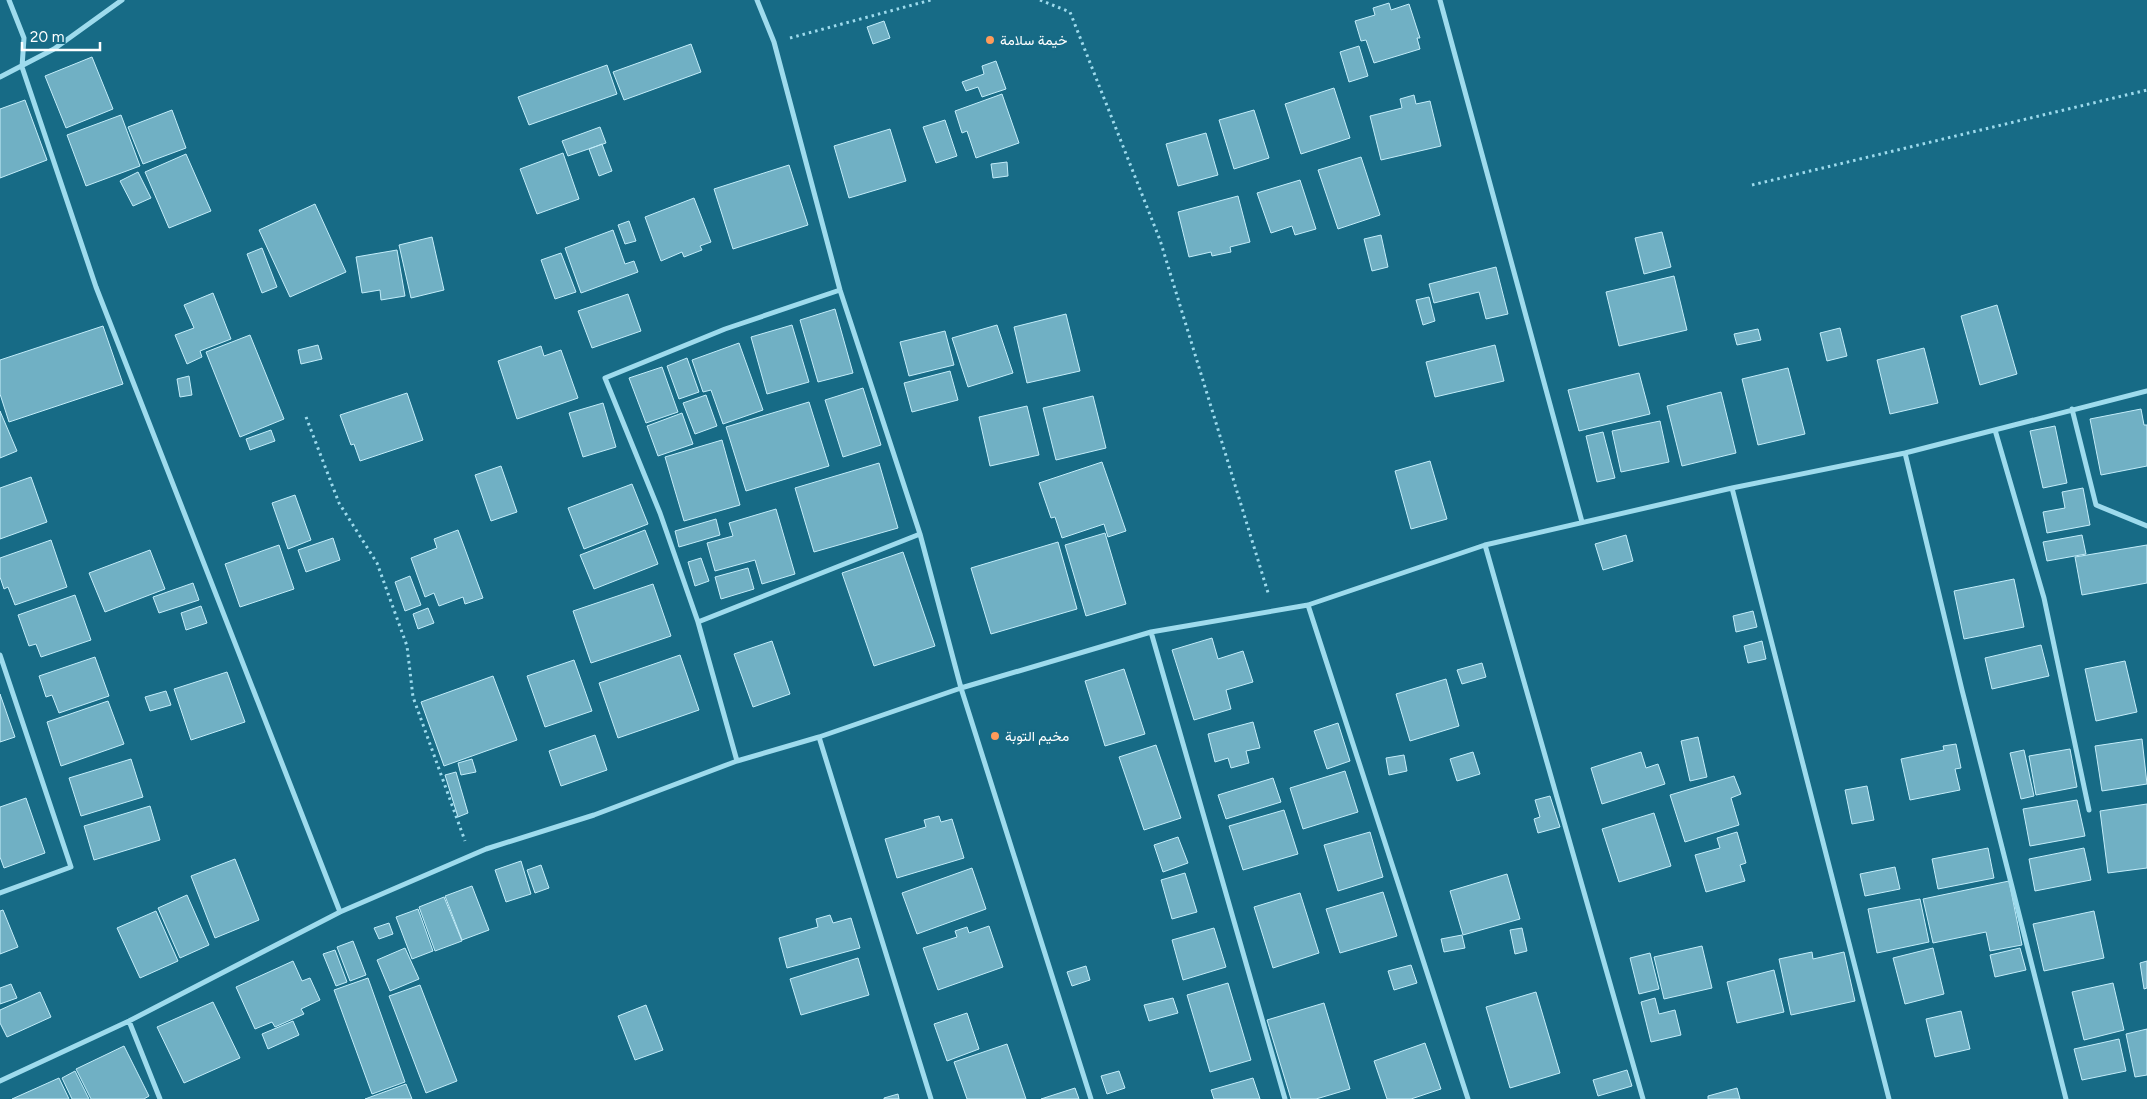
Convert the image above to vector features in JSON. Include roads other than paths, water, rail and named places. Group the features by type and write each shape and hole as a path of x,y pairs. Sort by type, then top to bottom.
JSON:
{"street":[{"path":"9,0 24,38 22,67 96,287 340,912"},
{"path":"0,77 54,49 122,0"},
{"path":"757,0 774,42 840,290 920,534 961,688 1091,1099"},
{"path":"1440,0 1582,522"},
{"path":"737,761 698,622 660,513 605,378 725,329 840,290"},
{"path":"0,1081 129,1021 340,912 470,856 594,815 737,761 819,737 961,688 1151,632 1308,605 1485,545 1732,488 1905,453 2147,391"},
{"path":"2072,410 2096,505 2147,526"},
{"path":"1995,430 2044,598 2089,810"},
{"path":"1905,453 1964,699 2066,1099"},
{"path":"1732,488 1889,1099"},
{"path":"698,622 920,534"},
{"path":"1485,545 1643,1099"},
{"path":"1308,605 1468,1099"},
{"path":"1151,632 1285,1099"},
{"path":"0,655 71,867 0,893"},
{"path":"819,737 931,1099"},
{"path":"129,1021 160,1099"}],"place":[{"name":"خيمة سلامة","path":"990,40"},
{"name":"مخيم التوبة","path":"995,736"}]}
